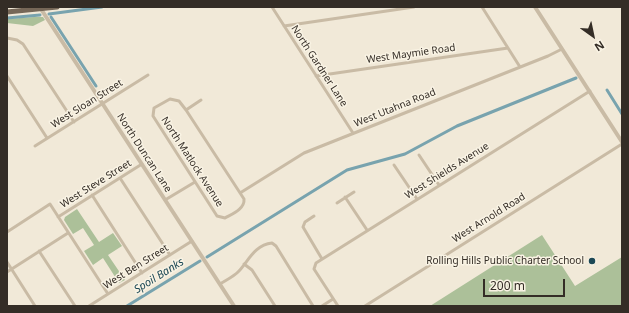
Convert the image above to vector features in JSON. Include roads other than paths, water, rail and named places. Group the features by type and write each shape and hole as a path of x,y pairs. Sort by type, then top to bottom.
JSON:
{"main road":[{"path":"7,12 57,7"}],"street":[{"name":"North Gardner Lane","path":"272,7 353,133"},
{"path":"284,26 414,7"},
{"path":"482,7 520,67"},
{"path":"535,7 622,143"},
{"name":"North Duncan Lane","path":"41,9 234,306"},
{"path":"7,38 17,40 26,47 74,122"},
{"name":"West Maymie Road","path":"316,76 508,48"},
{"name":"West Utahna Road","path":"240,193 298,156 520,67 562,48"},
{"name":"West Sloan Street","path":"35,146 148,75"},
{"path":"7,76 47,138"},
{"name":"West Shields Avenue","path":"333,299 314,266 322,259 590,91"},
{"name":"North Matlock Avenue","path":"186,110 179,101 170,99 154,108 152,112 217,216 225,218 244,204 240,193"},
{"path":"201,100 186,110 240,193"},
{"name":"West Arnold Road","path":"365,306 622,143"},
{"path":"419,155 439,185"},
{"name":"West Steve Street","path":"7,232 50,204 58,217 142,164"},
{"path":"394,165 417,199"},
{"path":"120,178 170,255"},
{"path":"165,200 195,182"},
{"path":"337,202 354,192"},
{"path":"92,195 142,273"},
{"path":"345,198 367,230"},
{"path":"314,216 303,225 322,259"},
{"path":"58,217 108,294"},
{"path":"7,272 68,233"},
{"name":"West Ben Street","path":"89,306 192,241"},
{"path":"220,284 239,271 253,253 268,244 272,244 276,246 313,306"},
{"path":"39,251 75,306"},
{"path":"7,262 35,306"},
{"path":"244,264 252,270 275,306"},
{"path":"322,306 333,299 338,306"}],"waterway":[{"path":"49,14 102,7"},
{"path":"7,18 40,15"},
{"path":"51,17 96,86"},
{"path":"207,257 347,170 405,154 457,126 576,78"},
{"path":"607,90 622,114"},
{"name":"Spoil Banks","path":"127,306 200,261"}],"place":[{"name":"Rolling Hills Public Charter School","path":"592,261"}]}
